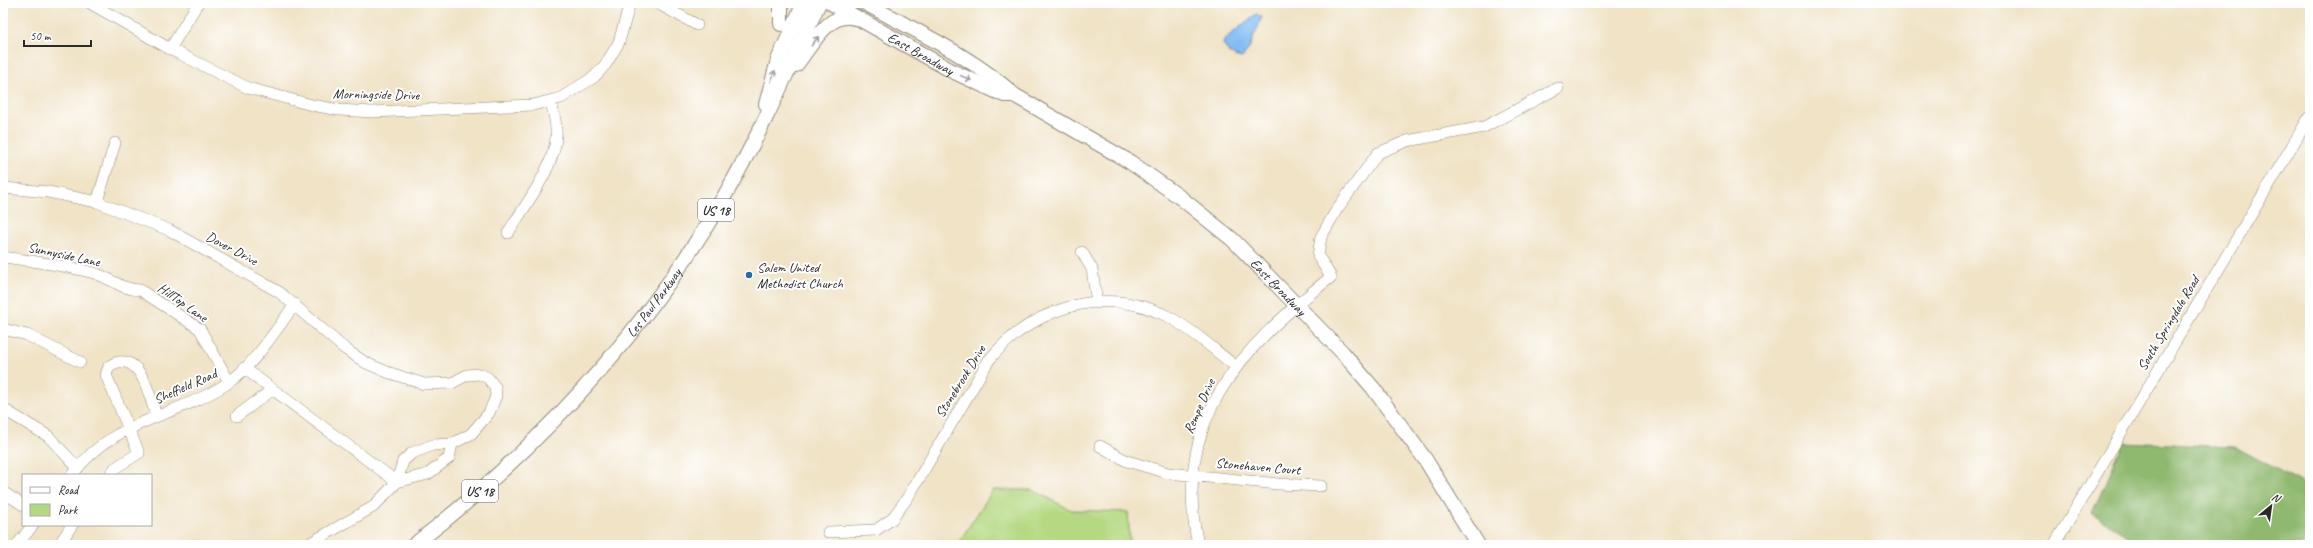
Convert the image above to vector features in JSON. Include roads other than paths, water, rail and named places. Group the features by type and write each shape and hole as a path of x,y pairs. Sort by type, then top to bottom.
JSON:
{"main road":[{"path":"780,24 781,3"},
{"path":"760,128 772,80 804,3"},
{"name":"Les Paul Parkway","path":"414,545 474,497 523,453 568,408 613,355 671,280 702,233 742,164 819,3"},
{"name":"East Broadway","path":"831,3 952,71 1004,95 1014,95"},
{"name":"East Broadway","path":"864,3 964,59 1000,82 1014,95 1119,154 1181,198 1233,240 1347,357 1396,419 1435,474 1478,545"},
{"path":"880,3 906,26"},
{"path":"782,83 831,22 848,16 860,20"}],"street":[{"name":"Morningside Drive","path":"90,3 170,49 248,88 280,98 339,110 441,110 533,105 551,102 578,88 606,64 619,42 630,3"},
{"path":"170,49 198,3"},
{"path":"657,3 697,25"},
{"name":"Rempe Drive","path":"1198,545 1193,521 1192,475 1198,443 1218,393 1235,366 1296,305 1331,277 1318,256 1321,237 1337,209 1378,154 1407,141 1484,127 1558,88"},
{"path":"508,233 546,171 550,159 556,130 551,102"},
{"name":"South Springdale Road","path":"2054,545 2310,116"},
{"path":"97,202 116,143"},
{"name":"Dover Drive","path":"3,188 48,192 97,202 169,230 259,279 295,304 345,349 366,363 424,384 452,383 467,376 480,374 488,378 495,387 496,396 489,413 471,434 452,444"},
{"path":"1082,252 1092,269 1097,302"},
{"name":"Sunnyside Lane","path":"3,257 53,264 96,274 128,290 140,290"},
{"name":"HillTop Lane","path":"140,290 200,329 229,382"},
{"name":"Stonebrook Drive","path":"828,532 876,530 892,519 908,497 980,374 1002,345 1020,329 1044,316 1065,308 1097,302 1131,305 1165,315 1195,334 1235,366"},
{"name":"Sheffield Road","path":"75,471 104,442 129,428 206,396 229,382 244,368 295,304"},
{"path":"3,329 27,335 80,362"},
{"path":"111,474 115,468 139,453 106,375 109,366 113,363 129,364 140,371 156,416"},
{"path":"244,368 397,482"},
{"path":"238,416 272,390"},
{"path":"3,409 48,436 75,471"},
{"path":"307,545 373,507 397,482 403,461 412,453 433,445 452,444 449,458 428,474 397,482"},
{"name":"Stonehaven Court","path":"1100,446 1127,461 1147,468 1192,475 1278,484 1321,486"},
{"path":"3,492 22,504"},
{"path":"17,545 32,526"},
{"path":"59,545 71,526"}],"water":[{"path":"1256,14 1262,17 1249,48 1242,58 1233,55 1228,51 1223,43 1226,38"}],"place":[{"name":"Salem United Methodist Church","path":"749,275"}]}
